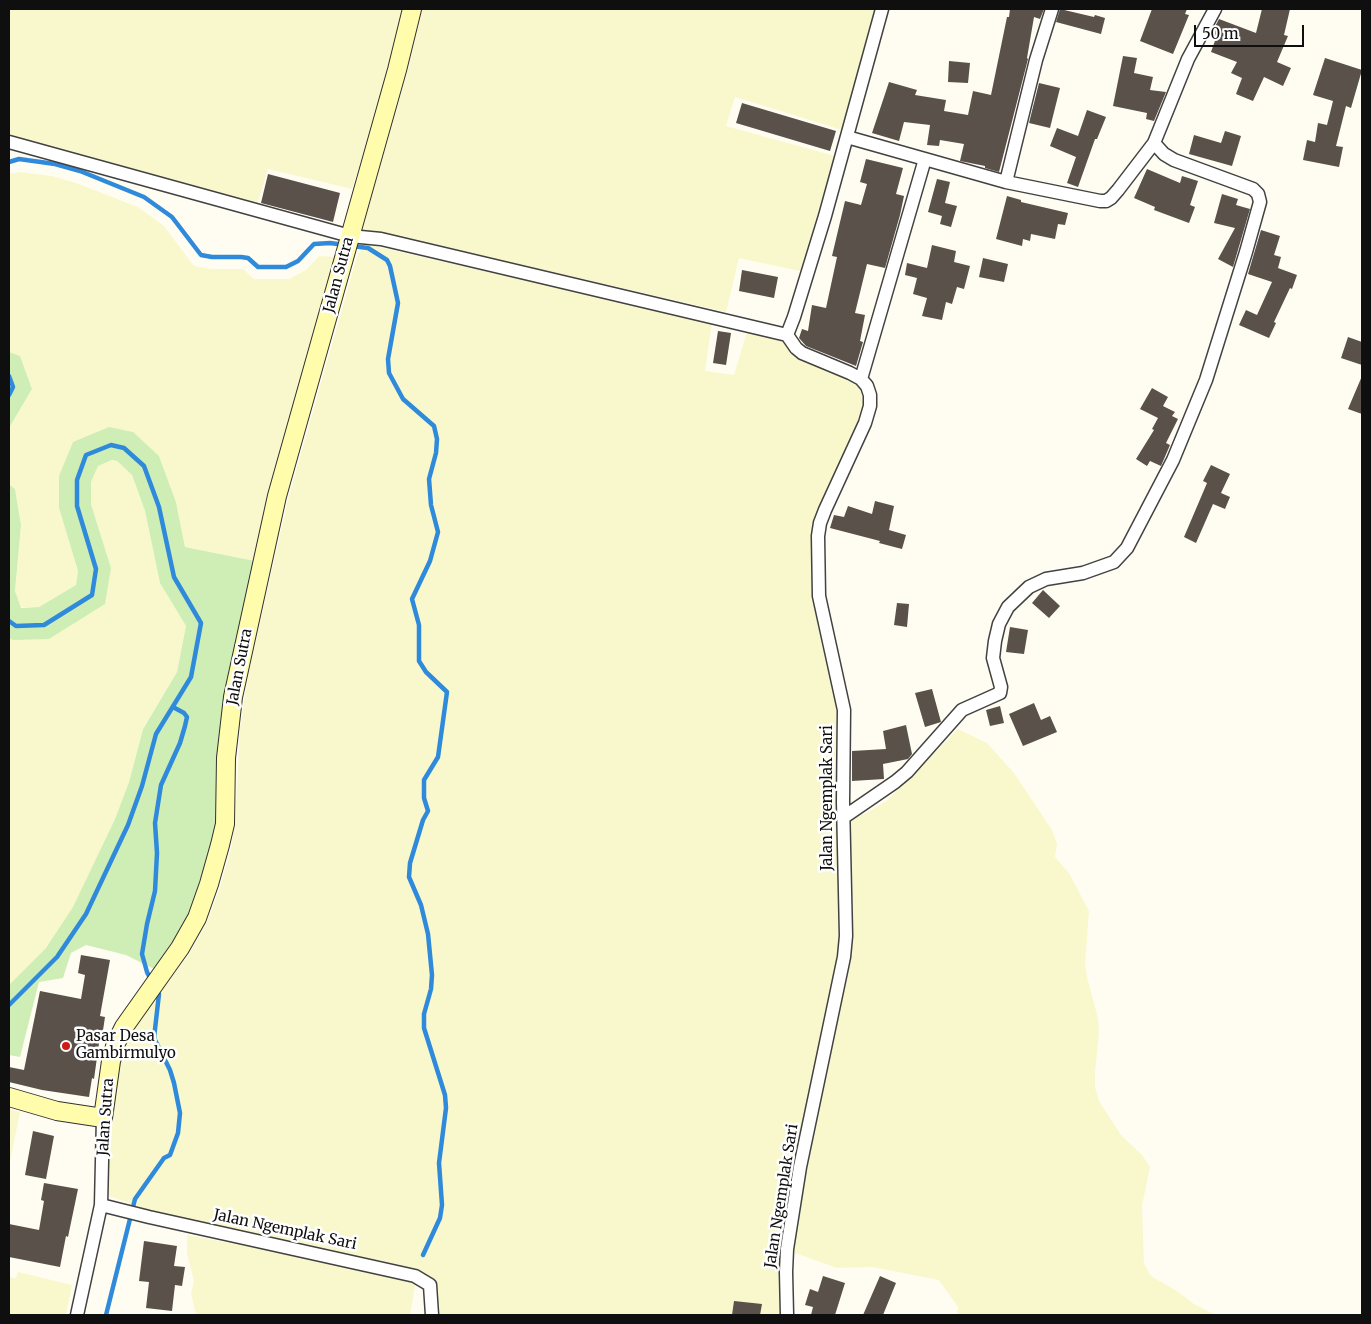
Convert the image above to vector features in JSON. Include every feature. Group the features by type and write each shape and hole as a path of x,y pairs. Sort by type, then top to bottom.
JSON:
{"street":[{"name":"Jalan Sutra","path":"77,1315 101,1205 103,1118 111,1061 116,1043 124,1027 180,948 197,918 209,884 224,824 229,727 238,672 278,496 397,70 412,9"},
{"path":"787,335 819,235 882,9"},
{"path":"1006,182 1036,60 1052,9"},
{"path":"847,137 1006,182 1100,202 1106,201 1118,190 1154,143 1188,59 1215,9"},
{"path":"9,142 348,243 381,239 787,335 802,353 850,373 861,380 925,159"},
{"path":"844,817 907,772 962,710 1000,693 1001,687 993,658 999,624 1008,607 1029,587 1046,579 1083,573 1114,562 1127,548 1173,460 1206,380 1260,202 1258,194 1253,189 1174,160 1164,154 1154,143"},
{"name":"Jalan Ngemplak Sari","path":"787,1315 786,1272 788,1240 800,1167 844,957 846,916 844,710 819,596 818,536 825,510 865,423 870,406 870,395 867,386 861,380"},
{"path":"9,1097 57,1111 103,1118"},
{"name":"Jalan Ngemplak Sari","path":"101,1205 415,1276 430,1285 432,1315"}],"green space":[{"path":"9,9 405,9 390,70 352,189 268,169 257,205 37,145 9,134"},
{"path":"422,9 875,9 842,130 735,97 726,126 835,156 800,271 739,258 726,312 383,233 362,230 407,73"},
{"path":"20,172 52,176 76,183 138,207 164,226 194,266 211,269 243,269 254,279 289,279 306,270 319,256 338,257 255,561 185,547 176,502 159,456 109,427 59,508 78,571 76,585 39,607 20,607 15,591 21,525 15,489 9,483 9,428 32,389 20,356 9,352 9,174"},
{"path":"365,244 712,322 705,371 734,375 747,331 782,338 791,353 798,359 847,379 861,389 863,405 858,421 819,508 811,535 812,597 837,710 838,817 865,814 886,801 958,729 987,743 1014,773 1052,830 1057,844 1055,857 1069,873 1089,911 1085,964 1098,1018 1099,1032 1095,1087 1099,1101 1121,1135 1142,1155 1150,1167 1142,1206 1144,1264 1151,1276 1177,1291 1194,1304 1216,1315 957,1315 958,1307 939,1280 872,1267 837,1268 781,1248 779,1272 781,1315 439,1315 436,1281 417,1270 150,1211 109,1196 108,1118 120,1045 154,996 170,980 189,954 207,922 220,887 231,848 235,825 240,728 248,675 288,499 357,256"},
{"path":"9,352 20,356 32,389 9,428"},
{"path":"109,427 133,432 159,456 176,502 185,547 255,561 218,823 191,915 156,970 126,955 86,945 71,953 63,978 39,982 20,1057 9,1055 9,985 46,948 73,907 115,819 129,782 143,729 177,672 186,626 160,583 145,511 132,475 117,461 112,460 98,466 91,482 91,504 111,568 105,604 49,639 13,640 9,638 9,484 15,489 21,525 15,591 21,608 39,607 76,585 78,571 59,508 59,476 73,442"},
{"path":"112,460 117,461 132,475 145,511 160,583 186,626 177,672 143,728 129,782 115,819 73,908 46,948 9,985 9,638 13,640 111,568 91,504 91,482 98,466"},
{"path":"9,1109 20,1112 9,1167"},
{"path":"187,1235 327,1261 416,1281 410,1315 196,1315 191,1293 194,1281 187,1254"},
{"path":"18,1272 72,1285 66,1315 9,1315 9,1277 16,1278"}],"building":[{"path":"1010,9 1044,9 1040,19 1034,17 1028,59 999,172 985,168 985,166 960,161 964,144 940,140 939,146 927,145 930,125 904,122 899,141 872,133 889,82 917,90 915,95 946,100 944,111 968,115 973,91 991,95"},
{"path":"1060,9 1105,18 1101,34 1056,22"},
{"path":"1152,9 1187,9 1185,14 1189,15 1173,54 1140,41"},
{"path":"1262,9 1290,9 1284,35 1288,36 1277,62 1291,68 1283,86 1264,77 1253,101 1236,94 1242,78 1231,73 1237,62 1211,52 1216,38 1210,36 1219,19 1256,33"},
{"path":"1123,56 1137,58 1134,73 1153,77 1150,90 1166,92 1154,121 1146,119 1147,113 1113,106"},
{"path":"1325,58 1362,70 1351,108 1346,106 1336,146 1343,147 1339,167 1303,160 1307,140 1315,142 1318,123 1327,125 1333,101 1313,95"},
{"path":"949,61 970,63 968,83 948,82"},
{"path":"1039,83 1060,88 1050,128 1029,123"},
{"path":"742,103 836,131 830,151 736,123"},
{"path":"1087,110 1106,117 1097,139 1095,139 1078,187 1067,183 1076,157 1050,146 1057,128 1078,136"},
{"path":"1225,131 1241,136 1232,166 1189,154 1194,135 1221,143"},
{"path":"866,159 903,168 896,194 904,196 885,268 867,264 855,313 865,315 860,341 863,342 856,366 806,346 799,338 802,329 808,331 812,305 826,308 837,257 832,256 845,201 861,205 867,184 860,182"},
{"path":"1147,169 1180,183 1182,176 1198,181 1190,205 1195,207 1189,223 1154,210 1155,207 1134,198"},
{"path":"268,174 340,193 333,222 261,203"},
{"path":"937,179 950,182 945,203 957,206 951,227 940,224 942,216 928,212"},
{"path":"1222,194 1238,199 1236,205 1250,209 1233,267 1218,259 1235,228 1214,223"},
{"path":"1007,196 1021,200 1021,202 1068,213 1065,225 1058,224 1055,239 1031,234 1030,241 1023,239 1022,246 996,239"},
{"path":"1261,230 1280,236 1274,255 1281,257 1278,268 1297,275 1292,289 1290,288 1274,322 1276,323 1269,338 1239,325 1246,310 1257,315 1272,282 1248,274"},
{"path":"932,245 956,251 954,262 970,266 964,289 957,287 952,304 946,302 942,320 922,316 927,298 913,294 917,278 905,275 907,263 927,268"},
{"path":"983,258 1008,264 1004,282 979,277"},
{"path":"742,270 778,277 774,298 739,291"},
{"path":"718,331 731,333 726,365 713,363"},
{"path":"1348,337 1362,342 1362,365 1341,358"},
{"path":"1362,376 1362,414 1348,409"},
{"path":"1152,388 1168,397 1163,406 1175,412 1172,416 1178,419 1166,443 1170,445 1161,466 1150,461 1147,466 1136,459 1154,430 1152,429 1158,418 1140,409"},
{"path":"1211,465 1230,474 1221,493 1230,497 1225,509 1213,504 1196,543 1184,537 1207,483 1203,481"},
{"path":"875,501 894,506 889,530 906,535 902,549 879,543 880,541 830,528 834,515 844,517 848,506 872,514"},
{"path":"1043,590 1060,606 1049,618 1032,603"},
{"path":"897,603 909,604 907,627 894,625"},
{"path":"1010,627 1028,630 1024,654 1006,652"},
{"path":"932,689 941,722 925,727 915,693"},
{"path":"1034,703 1041,720 1050,716 1057,732 1023,746 1009,714"},
{"path":"1000,706 1004,723 990,726 986,710"},
{"path":"906,725 912,754 908,759 883,764 884,779 852,781 852,751 886,749 883,731"},
{"name":"Pasar Desa Gambirmulyo","path":"81,955 110,960 100,1016 105,1017 102,1037 100,1036 94,1079 92,1078 89,1097 42,1090 9,1082 9,1067 24,1070 40,991 81,999 85,975 78,973"},
{"path":"33,1131 54,1136 46,1179 25,1175"},
{"path":"44,1183 78,1189 60,1267 9,1257 9,1224 39,1230 44,1201 41,1200"},
{"path":"144,1241 177,1246 174,1266 185,1267 182,1286 175,1285 172,1311 146,1308 149,1282 139,1281"},
{"path":"823,1276 845,1283 835,1315 811,1315 813,1307 805,1305 810,1289 818,1292"},
{"path":"880,1276 896,1283 883,1315 863,1315"},
{"path":"734,1301 762,1304 760,1315 732,1315"}],"waterway":[{"path":"9,162 19,159 55,164 80,171 144,197 172,217 201,255 248,258 258,267 286,267 298,261 314,244 330,243 345,245"},
{"path":"352,246 368,248 387,260 390,266 398,303 388,359 389,373 403,399 434,426 437,439 436,453 429,479 431,505 438,532 430,561 412,599 419,625 419,661 426,672 447,692 438,757 424,780 424,798 428,811 423,820 410,863 409,877 421,905 428,934 432,975 431,989 424,1014 424,1028 445,1095 446,1108 439,1163 442,1205 440,1218 423,1255"},
{"path":"9,376 13,387 9,395"},
{"path":"9,621 16,626 44,625 92,595 96,569 77,506 77,480 86,455 111,445 124,448 144,466 159,507 174,577 201,623 191,677 156,734 142,786 128,825 86,914 57,957 9,1005"},
{"path":"151,980 142,954 155,891 157,853 155,823 161,785 180,743 187,717 184,713 173,707"},
{"path":"106,1315 135,1199 164,1158 170,1155 178,1133 180,1113 174,1083 170,1070 154,1038 159,994 156,989"}],"place":[{"name":"Pasar Desa Gambirmulyo","path":"66,1046"}]}
